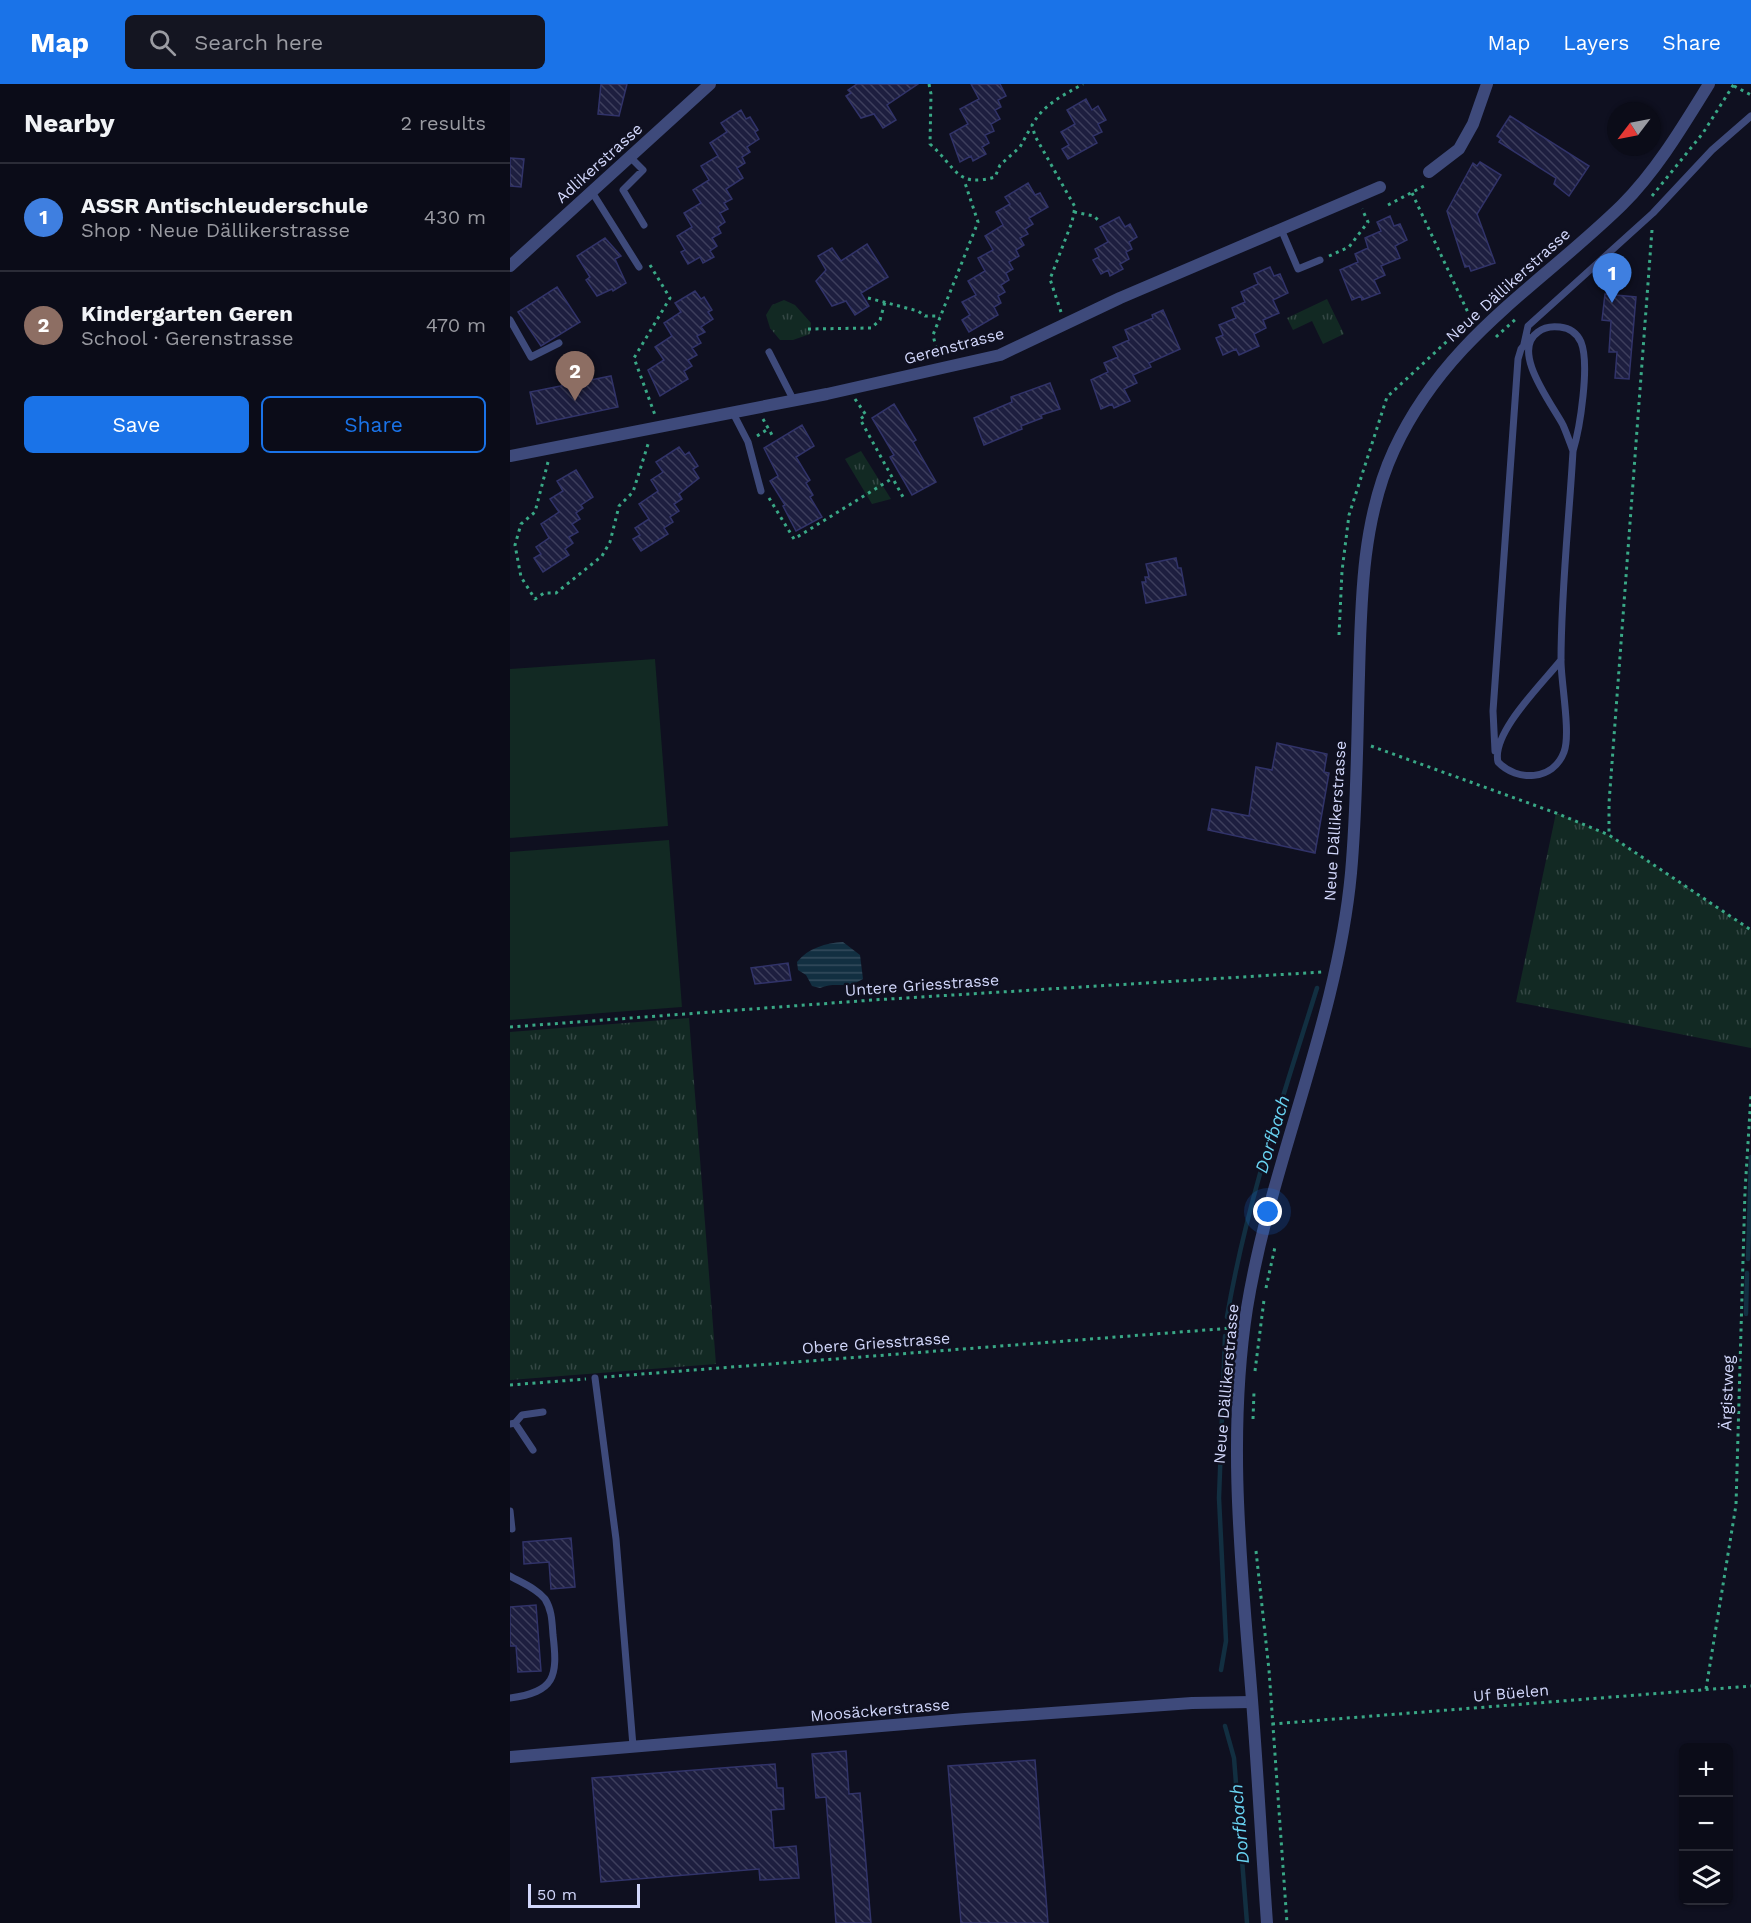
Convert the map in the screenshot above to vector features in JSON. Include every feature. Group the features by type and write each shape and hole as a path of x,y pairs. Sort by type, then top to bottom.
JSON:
{"street":[{"name":"Adlikerstrasse","path":"510,266 710,84"},
{"path":"1429,172 1459,148 1473,124 1486,84"},
{"name":"Neue Dällikerstrasse","path":"1267,1923 1236,1472 1245,1327 1269,1204 1335,971 1350,877 1365,558 1380,489 1392,455 1423,397 1449,362 1483,326 1600,225 1634,191 1670,144 1709,84"},
{"name":"Gerenstrasse","path":"510,456 794,401 1000,355 1120,298 1380,187"},
{"name":"Moosäckerstrasse","path":"510,1757 1192,1703 1252,1702"}],"lane":[{"path":"1524,344 1542,329 1554,326 1566,327 1576,334 1581,343 1583,375 1580,430 1573,451 1561,660 1565,751 1553,768 1545,774 1530,777 1507,772 1498,762 1493,711 1518,359 1524,344 1524,335 1528,326 1653,213 1712,150 1751,116"},
{"path":"630,157 643,170 623,190 644,225"},
{"path":"592,192 639,267"},
{"path":"1281,229 1298,269 1320,260"},
{"path":"510,320 531,357 559,343"},
{"path":"1532,336 1527,350 1530,365 1565,428 1573,451"},
{"path":"769,352 794,401"},
{"path":"734,413 748,442 761,491"},
{"path":"1496,753 1508,727 1561,660"},
{"path":"595,1378 616,1539 633,1746"},
{"path":"534,1450 513,1424 522,1415 543,1412"},
{"path":"510,1511 512,1529"},
{"path":"510,1576 536,1590 550,1608 557,1662 554,1676 535,1695 510,1698"}],"path":[{"path":"929,84 932,94 930,144 964,180 978,222 933,335 939,358"},
{"path":"964,180 978,182 995,177 1000,165 1020,147 1040,111 1049,103 1083,84"},
{"path":"1648,200 1703,133 1734,85 1751,95"},
{"path":"1032,125 1035,136 1075,207 1050,279 1062,316"},
{"path":"1388,205 1433,180 1429,172"},
{"path":"1412,193 1472,321"},
{"path":"1320,260 1349,246 1368,222 1362,209"},
{"path":"1074,212 1095,216 1100,222"},
{"path":"1609,835 1609,803 1653,213"},
{"path":"646,260 670,298 633,358 655,415"},
{"path":"868,298 918,311 925,316 940,316"},
{"path":"808,329 870,328 880,320 885,302"},
{"path":"1495,338 1519,316"},
{"path":"854,398 866,415 860,419 903,497"},
{"path":"762,417 772,435"},
{"path":"548,460 535,512 521,524 515,545 521,577 535,599 544,593 556,593 589,569 602,556 610,542 620,506 633,492 649,440"},
{"path":"761,491 770,499 794,538 893,478"},
{"path":"1370,757 1371,735"},
{"path":"1371,747 1556,813 1609,835 1751,930"},
{"name":"Untere Griesstrasse","path":"510,1027 873,1000 1335,971"},
{"name":"Ärgistweg","path":"1706,1689 1715,1622 1731,1547 1736,1505 1745,1191 1751,1095"},
{"path":"1254,1378 1264,1299 1276,1242"},
{"name":"Obere Griesstrasse","path":"510,1385 1245,1327"},
{"path":"1252,1422 1254,1389"},
{"path":"1255,1546 1272,1724 1287,1923"},
{"name":"Uf Büelen","path":"1272,1724 1751,1686"}],"green space":[{"path":"1327,299 1344,334 1323,344 1312,321 1293,330 1287,318"},
{"path":"784,300 795,305 811,323 810,334 793,340 780,340 770,328 766,315 772,305"},
{"path":"861,451 891,499 872,504 845,459"},
{"path":"655,659 668,826 510,838 510,669"},
{"path":"1556,813 1609,835 1751,930 1751,1048 1516,1002"},
{"path":"669,840 682,1007 510,1020 510,852"},
{"path":"689,1018 716,1364 510,1380 510,1032"}],"water":[{"path":"843,942 860,955 863,979 846,985 820,988 812,986 806,975 798,970 797,962 806,953 818,947"}],"building":[{"path":"601,84 627,84 619,116 598,114"},
{"path":"857,84 918,84 887,105 896,120 883,128 874,114 861,118 846,96 851,93 848,90"},
{"path":"971,84 1000,84 1006,96 998,100 1001,107 995,110 1000,119 991,124 994,131 985,135 989,143 982,147 986,154 973,161 971,156 960,162 950,134 968,124 960,109 979,99"},
{"path":"1086,99 1092,110 1098,106 1106,120 1098,124 1102,132 1093,136 1097,143 1068,159 1062,149 1069,145 1061,132 1075,124 1067,110"},
{"path":"741,110 746,119 750,117 758,130 755,132 759,139 747,147 750,152 742,157 745,163 737,168 743,178 726,189 732,199 724,203 728,209 720,213 725,222 718,227 721,233 712,238 717,246 710,251 714,257 703,263 700,257 688,264 681,252 685,250 677,236 692,227 684,213 701,203 693,190 709,180 701,166 718,156 710,143 727,132 721,123"},
{"path":"1510,116 1589,166 1569,196 1554,184 1556,178 1499,142 1501,139 1497,136"},
{"path":"510,158 524,159 521,187 510,186"},
{"path":"1480,162 1501,175 1477,214 1495,263 1471,271 1469,266 1465,267 1447,211 1473,163 1477,166"},
{"path":"1028,183 1035,195 1040,193 1048,207 1029,218 1033,224 1025,229 1028,234 1020,238 1024,245 1016,250 1019,256 1009,262 1013,269 1006,273 1009,280 1001,285 1005,292 998,296 1001,303 994,307 998,315 969,332 962,320 970,315 962,302 976,295 968,281 985,271 978,258 993,250 985,236 1003,225 996,212 1010,204 1005,197"},
{"path":"1390,216 1394,226 1400,224 1407,240 1395,246 1400,258 1381,266 1385,275 1374,280 1380,293 1362,300 1361,296 1352,300 1340,270 1358,262 1355,254 1368,248 1365,238 1381,231 1377,222"},
{"path":"1119,217 1125,227 1130,224 1137,237 1129,242 1132,249 1126,252 1129,259 1120,264 1123,269 1110,276 1108,270 1101,274 1093,260 1099,257 1095,249 1108,242 1100,227"},
{"path":"605,238 621,256 615,259 626,283 613,291 612,289 597,296 586,280 590,277 577,256"},
{"path":"867,244 888,277 861,293 869,306 855,315 846,301 832,306 816,281 826,270 818,256 832,248 841,261"},
{"path":"1270,267 1274,276 1280,274 1288,293 1273,300 1279,313 1263,320 1266,328 1254,334 1259,346 1239,355 1236,349 1223,355 1216,338 1223,335 1219,325 1236,318 1232,308 1245,302 1241,292 1258,284 1254,274"},
{"path":"557,287 580,322 541,346 518,312"},
{"path":"695,291 701,299 704,297 712,310 708,312 713,319 701,327 705,332 697,336 701,343 692,348 697,355 688,360 692,366 684,371 688,379 660,396 648,370 664,360 655,347 672,336 664,323 681,312 675,303"},
{"path":"1605,294 1636,297 1629,379 1615,378 1617,352 1609,352 1611,321 1602,320"},
{"path":"1163,310 1180,349 1149,363 1151,367 1133,375 1137,383 1124,389 1130,401 1114,408 1112,404 1101,409 1091,380 1108,372 1104,363 1118,357 1113,347 1129,340 1125,330 1153,318 1152,315"},
{"path":"611,376 618,407 537,424 530,392"},
{"path":"1050,383 1060,409 1041,415 1042,418 1021,426 1022,429 984,445 974,418 1012,402 1011,397"},
{"path":"894,404 916,440 913,442 936,482 912,495 890,457 894,455 872,418"},
{"path":"802,425 814,446 796,457 810,480 806,483 813,495 810,497 822,517 796,531 783,506 785,505 770,481 778,476 764,448"},
{"path":"679,447 685,455 689,452 698,466 693,469 699,478 679,494 682,499 674,504 679,511 670,517 673,522 664,528 668,534 641,551 633,539 640,535 635,528 649,519 639,504 658,491 651,480 663,472 656,462"},
{"path":"576,470 593,497 581,505 583,508 576,513 580,519 572,524 578,532 569,537 573,543 565,549 569,555 543,572 534,558 541,554 536,547 549,538 541,524 559,512 550,499 563,491 557,481"},
{"path":"1176,558 1178,568 1181,568 1186,595 1146,603 1142,582 1146,582 1145,577 1149,577 1146,564"},
{"path":"1277,743 1327,754 1324,772 1329,773 1315,853 1208,830 1212,809 1249,816 1256,767 1272,770"},
{"path":"788,963 791,980 755,984 751,968"},
{"path":"571,1538 575,1587 551,1589 549,1562 524,1564 523,1542"},
{"path":"536,1605 541,1671 518,1672 516,1646 510,1646 510,1607"},
{"path":"846,1751 849,1794 860,1793 871,1923 836,1923 826,1797 816,1798 812,1754"},
{"path":"1035,1760 1048,1923 961,1923 948,1766"},
{"path":"775,1764 777,1788 783,1788 784,1809 771,1810 774,1848 796,1846 799,1878 760,1880 759,1869 601,1882 592,1778"}],"waterway":[{"name":"Dorfbach","path":"1227,1317 1255,1192 1317,988"},
{"path":"1748,1259 1751,1157"},
{"path":"1746,1314 1747,1273"},
{"name":"Dorfbach","path":"1221,1670 1226,1641 1219,1498 1225,1336"},
{"name":"Dorfbach","path":"1225,1726 1234,1758 1247,1923"}],"place":[{"name":"ASSR Antischleuderschule","path":"1612,303"},
{"name":"Kindergarten Geren","path":"575,401"}]}
